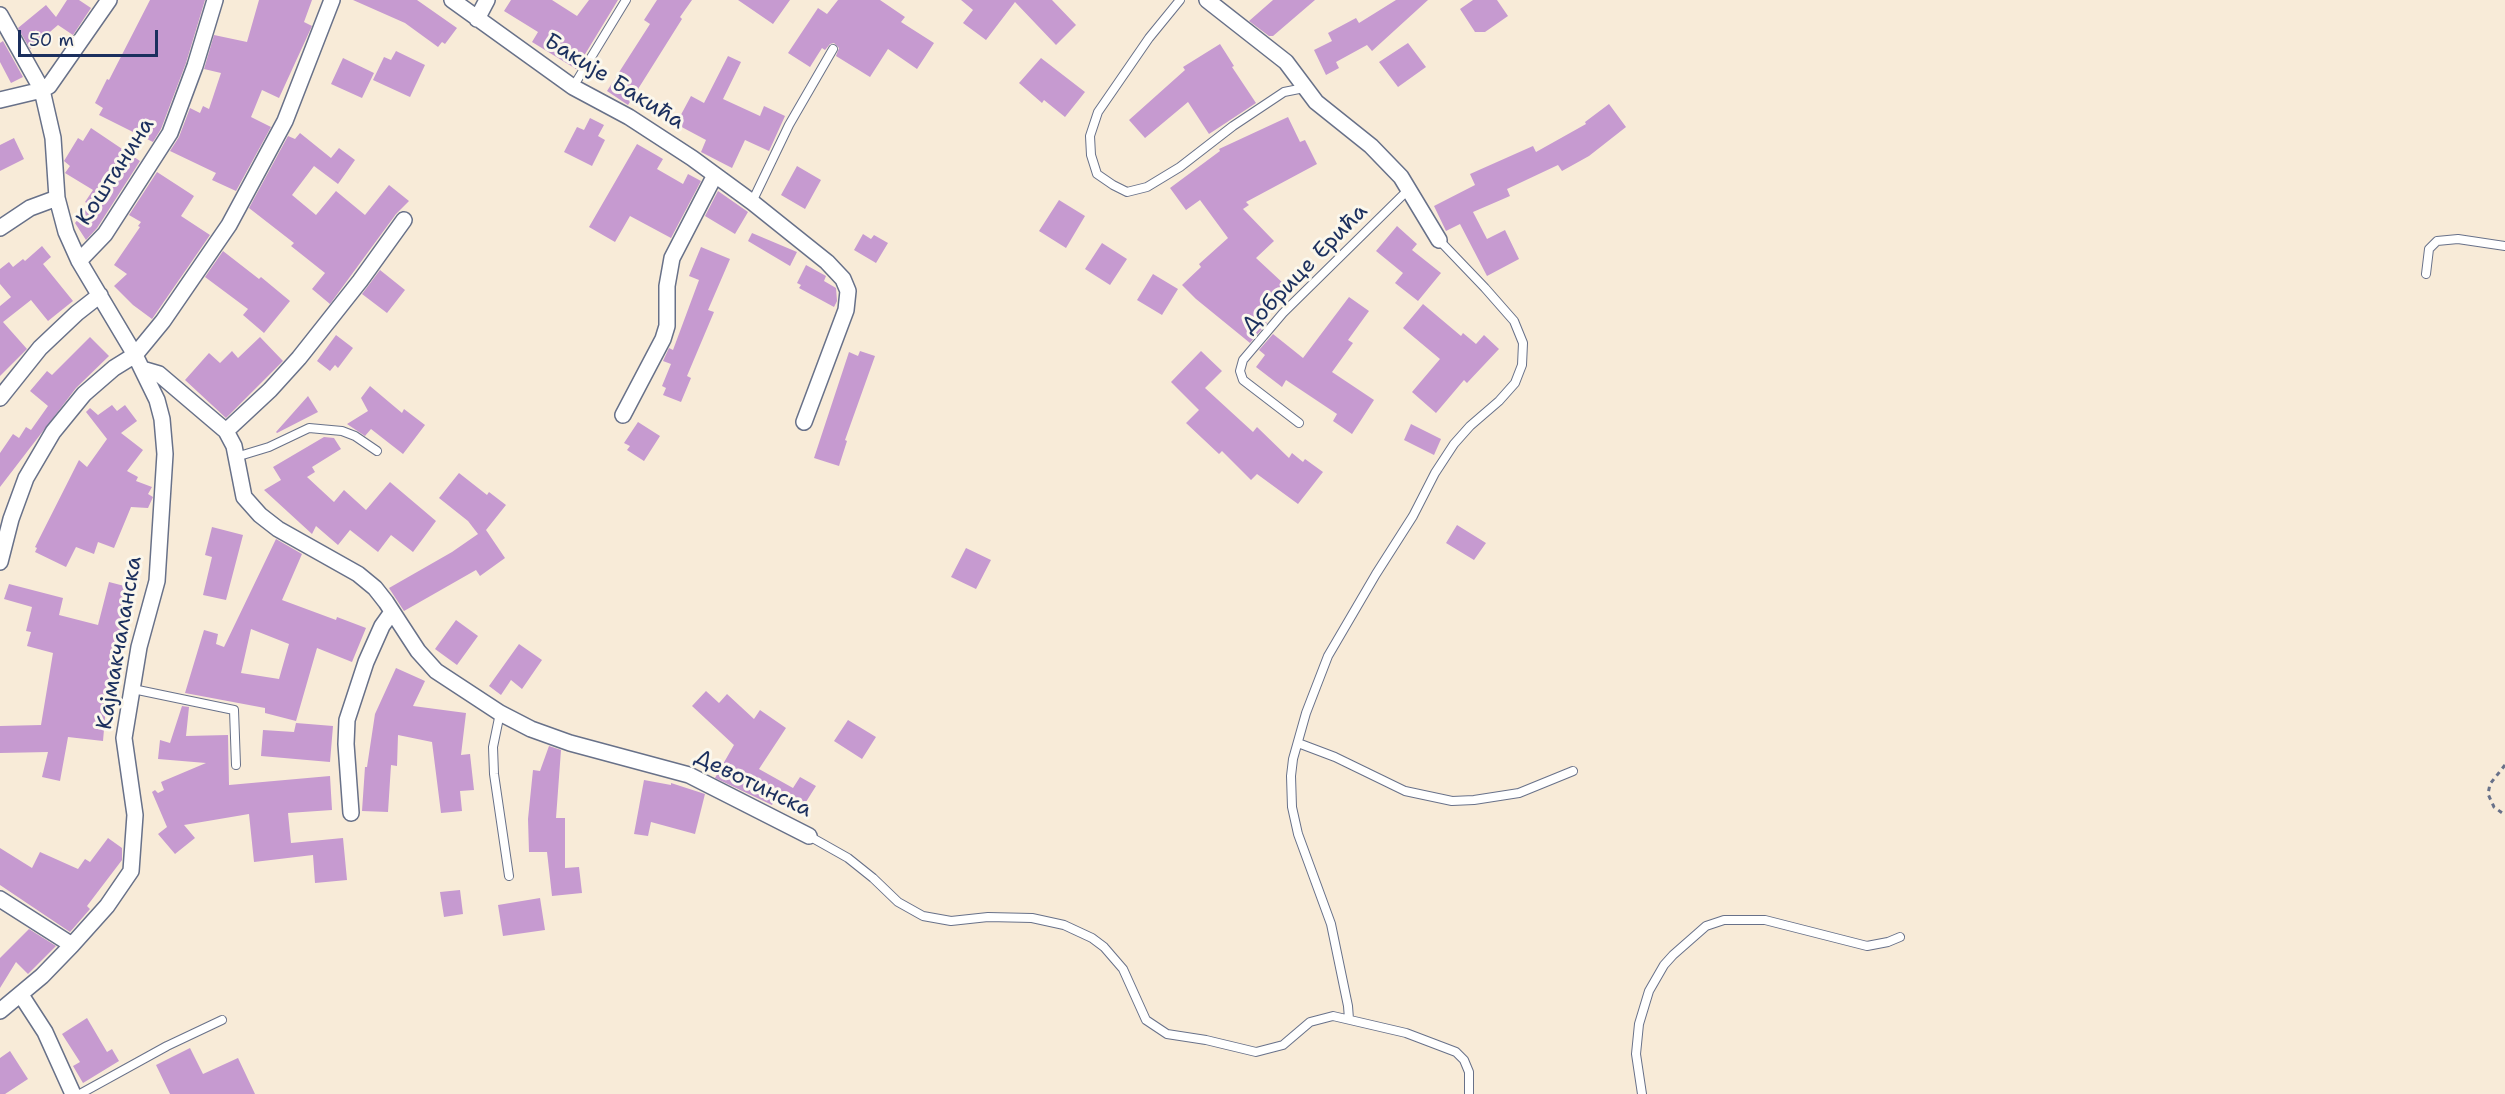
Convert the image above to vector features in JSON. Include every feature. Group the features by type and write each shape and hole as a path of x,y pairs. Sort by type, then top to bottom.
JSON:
{"street":[{"path":"0,100 42,90 55,80 109,0"},
{"name":"Коштанина","path":"79,261 105,234 170,133 195,66 215,0"},
{"path":"0,562 11,519 26,478 52,432 84,394 114,368 135,355 163,321 234,214 285,121 332,0"},
{"name":"Бакије Бакића","path":"452,0 573,87 629,117 715,175 827,262 843,279 848,291 846,310 804,422"},
{"path":"477,19 487,0"},
{"path":"1207,0 1286,62 1304,88 1324,110 1356,132 1401,177 1439,240"},
{"name":"Кајмакчаланска","path":"0,15 42,90 53,138 57,198 66,232 79,261 135,355 157,400 162,419 165,454 157,580 139,647 124,738 135,815 131,871 107,906 72,945 21,995 0,1011"},
{"path":"623,415 663,339 667,326 667,286 672,258 715,175"},
{"path":"0,228 30,208 57,198"},
{"path":"226,431 270,390 299,358 360,281 404,220"},
{"path":"0,398 40,348 100,295"},
{"name":"Девотинска","path":"142,369 159,374 226,431 234,446 244,497 260,515 278,529 358,574 375,588 418,651 436,671 500,713 531,729 570,743 689,775 809,836"},
{"path":"351,813 346,744 347,720 366,662 382,626 392,612"},
{"path":"0,899 72,945"},
{"path":"21,995 45,1032 73,1094"}],"lane":[{"path":"573,87 626,0"},
{"path":"1180,0 1149,38 1098,112 1090,136 1090,155 1097,174 1127,192 1147,187 1180,167 1233,126 1284,92 1304,88"},
{"path":"752,202 789,125 832,49"},
{"name":"Добрице Ерића","path":"1299,423 1243,380 1240,371 1244,360 1282,313 1408,190"},
{"path":"2426,274 2429,249 2437,240 2458,239 2505,246"},
{"path":"1349,1019 1330,924 1298,834 1292,807 1291,776 1298,742 1316,684 1328,656 1413,516 1435,473 1454,444 1470,426 1499,401 1515,383 1520,375 1524,355 1521,337 1514,321 1439,240"},
{"path":"236,457 269,447 309,428 342,431 355,436 377,451"},
{"path":"133,689 234,711 236,765"},
{"path":"500,713 493,747 494,774 509,876"},
{"path":"1298,742 1405,791 1452,801 1519,793 1573,771"},
{"name":"Девотинска","path":"809,836 848,858 909,910 936,920 1032,918 1064,925 1092,938 1104,947 1123,969 1146,1020 1167,1034 1206,1040 1256,1052 1283,1044 1303,1027 1321,1018 1333,1016 1349,1019 1406,1033 1456,1052 1464,1060 1469,1072 1469,1094"},
{"path":"1642,1094 1635,1054 1639,1024 1649,991 1673,954 1706,926 1724,920 1765,920 1867,946 1900,937"},
{"path":"80,1094 167,1046 222,1020"}],"path":[{"path":"2505,765 2490,784 2488,794 2494,807 2505,815"}],"building":[{"path":"67,0 79,0 91,8 73,35 58,25 30,49 18,28 46,5 56,17"},
{"path":"150,0 205,0 186,63 161,129 153,142 99,115 103,108 95,103"},
{"path":"259,0 312,0 304,22 312,26 279,98 262,90 251,117 271,127 236,191 212,180 216,173 170,151 179,137 190,108 200,113 203,106 209,109 221,73 204,69 214,35 247,42"},
{"path":"353,0 417,0 457,28 445,44 442,42 438,47 405,23"},
{"path":"511,0 552,0 577,16 589,0 618,0 576,69 532,42 538,32 504,11"},
{"path":"657,0 692,0 628,105 607,91 650,24 644,20"},
{"path":"738,0 790,0 773,24"},
{"path":"838,0 880,0 905,17 901,22 934,43 917,69 888,49 870,77 836,56 839,48 834,43 825,50 822,48 810,67 788,53 818,8 827,14"},
{"path":"961,0 1052,0 1076,25 1056,45 1015,2 986,40 963,23 973,10"},
{"path":"1273,0 1315,0 1273,36 1269,36 1249,21"},
{"path":"1396,0 1428,0 1372,51 1367,45 1336,62 1339,68 1326,75 1314,50 1332,41 1328,33 1356,18 1359,23"},
{"path":"1473,0 1497,0 1508,16 1485,32 1475,32 1460,9"},
{"path":"3,41 23,77 11,83 0,62 0,43"},
{"path":"1408,43 1426,67 1398,87 1379,62"},
{"path":"1220,44 1256,103 1209,134 1188,102 1145,138 1129,120 1185,70 1183,67"},
{"path":"396,51 425,65 410,97 373,80 384,57 391,60"},
{"path":"728,56 741,62 723,99 760,116 764,106 785,116 769,151 745,140 732,168 701,152 706,140 676,124 691,96 704,103"},
{"path":"343,58 374,73 362,98 331,84"},
{"path":"1041,58 1085,92 1065,117 1044,100 1042,103 1019,83"},
{"path":"1609,104 1626,127 1589,156 1562,171 1558,165 1507,189 1510,196 1473,212 1487,239 1505,230 1519,259 1487,276 1460,224 1446,231 1434,206 1475,185 1470,174 1533,146 1536,152 1586,124 1585,122"},
{"path":"1288,117 1300,142 1305,140 1317,164 1246,202 1249,205 1243,209 1274,241 1256,258 1284,284 1257,314 1267,323 1250,343 1182,285 1201,267 1199,264 1228,238 1200,200 1186,210 1170,188 1220,151 1219,149"},
{"path":"590,118 604,125 598,136 605,140 592,166 564,152 577,127 584,130"},
{"path":"91,128 140,161 97,228 86,240 75,223 90,205 85,202 93,190 65,173 70,166 64,161 78,138 83,141"},
{"path":"300,133 331,158 339,148 355,160 338,184 314,166 292,195 316,215 336,191 365,215 389,185 409,201 396,214 330,304 312,289 325,273 291,246 294,243 249,208 288,136 295,139"},
{"path":"14,138 24,159 0,171 0,145"},
{"path":"637,144 663,159 657,169 683,184 688,174 701,181 671,238 630,216 615,242 589,227"},
{"path":"797,166 821,180 805,209 781,195"},
{"path":"157,172 194,196 181,216 210,235 152,319 133,305 114,286 127,274 114,265 140,227 138,226 141,222 129,215"},
{"path":"718,191 748,212 735,234 705,216"},
{"path":"1059,200 1085,216 1066,248 1039,231"},
{"path":"1397,226 1417,244 1412,250 1441,273 1418,301 1395,283 1403,273 1376,251"},
{"path":"752,233 797,252 790,266 748,241"},
{"path":"863,234 871,239 874,235 888,243 876,263 854,250"},
{"path":"1102,243 1127,259 1110,285 1085,269"},
{"path":"42,246 51,257 43,264 73,301 48,321 31,300 3,322 27,349 0,376 0,306 11,297 0,284 0,269 9,262 13,267 23,259 25,261"},
{"path":"701,247 730,259 708,310 714,312 687,376 691,378 681,402 663,395 666,388 662,386 671,364 663,361 669,348 673,350 699,280 689,276"},
{"path":"223,251 259,279 261,277 290,301 264,333 243,315 248,309 205,277"},
{"path":"806,265 826,276 824,281 836,288 837,301 834,307 799,288 801,285 797,283"},
{"path":"380,270 405,290 387,313 362,294"},
{"path":"1153,274 1178,289 1162,315 1137,300"},
{"path":"1349,297 1369,311 1348,340 1353,343 1332,372 1374,400 1352,434 1333,421 1337,414 1286,380 1282,387 1256,367 1265,355 1259,350 1273,334 1303,358"},
{"path":"1423,304 1461,336 1463,333 1476,344 1484,335 1499,349 1467,383 1464,380 1436,413 1412,392 1440,359 1403,328"},
{"path":"336,335 353,348 338,368 335,365 330,371 317,361"},
{"path":"90,337 109,356 76,388 0,487 0,453 13,434 19,438 26,427 31,430 48,406 30,391 47,371 52,375"},
{"path":"260,337 283,361 226,418 185,380 209,353 220,363 232,351 238,358"},
{"path":"860,351 875,356 845,440 847,441 839,466 814,458 849,352 858,356"},
{"path":"1201,351 1222,371 1205,388 1253,432 1257,427 1289,458 1292,453 1303,462 1305,459 1323,472 1298,504 1257,474 1251,480 1222,451 1219,454 1186,423 1199,410 1171,382"},
{"path":"370,386 402,413 404,409 425,425 403,454 371,429 365,436 347,424 368,411 361,398"},
{"path":"308,396 318,412 277,433 276,432"},
{"path":"112,405 117,411 125,405 137,421 121,433 143,450 127,471 138,477 136,481 152,487 148,494 153,497 148,508 131,507 114,548 98,542 94,554 76,547 66,567 35,552 37,548 35,547 79,460 87,467 107,439 86,412 90,408 98,415"},
{"path":"638,422 660,436 644,461 627,450 630,446 624,443"},
{"path":"1411,424 1441,439 1434,455 1404,440"},
{"path":"324,437 334,438 341,449 312,467 315,472 307,477 334,502 344,490 366,510 390,482 436,521 413,552 391,535 378,552 350,530 338,545 316,526 312,534 264,490 281,480 273,467"},
{"path":"459,473 487,495 489,492 506,505 486,530 505,558 480,576 476,570 404,611 389,588 452,552 478,534 468,521 439,498"},
{"path":"1457,525 1486,543 1474,560 1446,543"},
{"path":"212,527 243,535 226,600 203,595 212,557 205,555"},
{"path":"276,539 302,554 282,600 336,620 337,617 366,628 352,662 317,648 296,721 265,713 265,708 185,693 204,630 218,634 216,644 224,647","holes":["251,629 289,644 279,679 241,673"]},
{"path":"966,548 991,560 976,589 951,577"},
{"path":"109,582 136,589 128,620 124,619 105,694 107,695 103,741 68,737 60,781 42,777 48,752 0,753 0,726 41,725 53,653 27,646 31,632 26,631 32,607 4,599 9,584 63,598 59,615 98,625"},
{"path":"456,620 478,636 457,665 435,649"},
{"path":"519,644 542,660 522,689 511,680 501,695 489,686"},
{"path":"396,668 425,681 413,706 466,713 461,755 470,754 474,790 460,791 462,811 441,813 432,742 398,735 397,766 391,765 388,812 362,811 365,767 367,767 375,714"},
{"path":"706,691 719,703 727,694 754,719 760,710 786,728 759,769 793,788 800,777 816,786 799,813 775,799 772,805 715,778 734,745 692,706"},
{"path":"182,706 189,707 186,736 228,735 229,785 330,776 332,810 288,813 291,843 343,838 347,880 315,883 313,855 254,862 249,814 184,825 195,838 175,854 158,834 167,827 152,792 155,790 158,793 164,790 161,782 206,763 158,759 160,740 170,743"},
{"path":"848,720 876,737 862,759 834,741"},
{"path":"296,723 333,726 330,762 261,756 263,730 294,732"},
{"path":"549,746 561,750 556,818 565,818 565,868 579,867 582,893 552,896 547,852 529,852 528,819 533,770 540,771"},
{"path":"644,780 671,785 671,783 705,794 695,834 651,822 648,836 634,834"},
{"path":"108,838 122,848 122,860 87,906 90,909 70,932 0,885 0,848 32,868 40,852 78,869 85,859 90,862"},
{"path":"460,890 463,914 444,917 440,892"},
{"path":"540,898 545,930 503,936 498,905"},
{"path":"29,929 56,946 28,974 16,962 0,988 0,958"},
{"path":"87,1018 107,1052 112,1049 119,1061 83,1083 73,1066 80,1062 62,1034"},
{"path":"190,1048 203,1074 238,1058 255,1094 170,1094 156,1065"},
{"path":"10,1051 28,1079 5,1094 0,1094 0,1058"}]}
